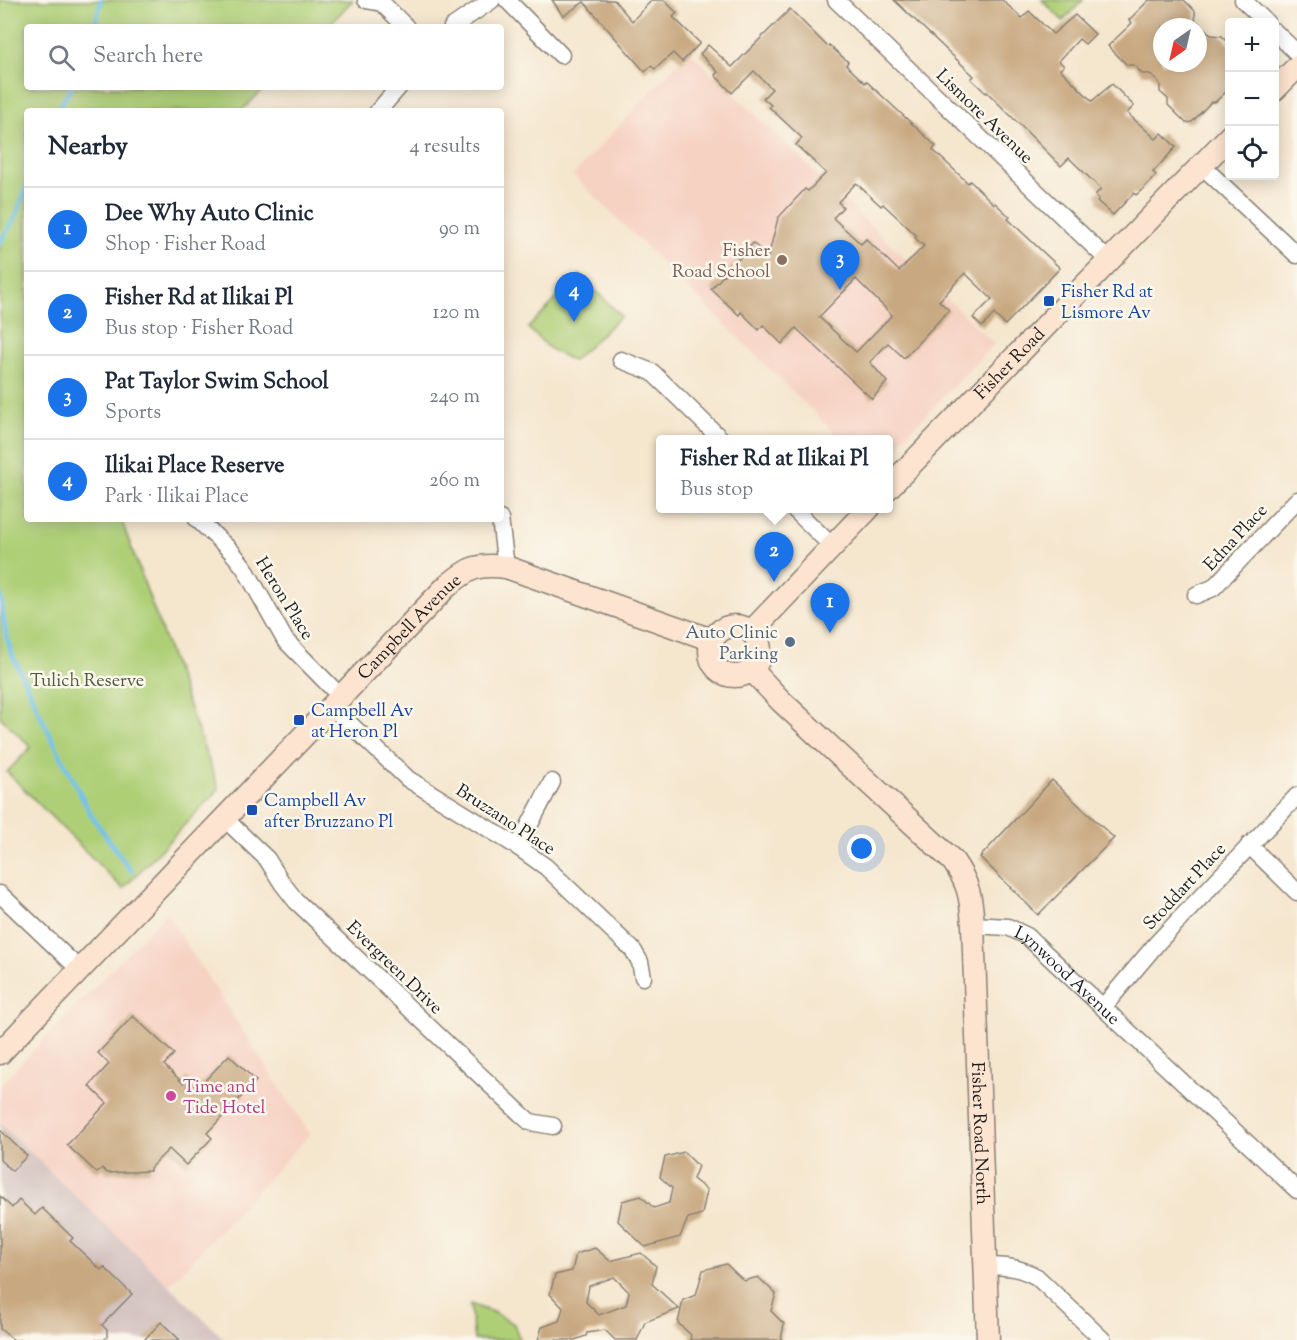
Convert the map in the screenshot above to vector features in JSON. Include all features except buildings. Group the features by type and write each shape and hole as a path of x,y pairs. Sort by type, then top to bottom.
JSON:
{"main road":[{"path":"1279,86 1297,67"},
{"name":"Fisher Road","path":"893,483 1225,141"},
{"path":"752,631 864,513"},
{"name":"Campbell Avenue","path":"0,1053 456,579 472,567 492,565 506,567 712,640"},
{"path":"739,625 752,631 757,638 760,655 757,663 744,675 736,676 720,671 710,657 712,640 715,634 726,627 739,625"},
{"path":"752,670 781,701 953,861 966,880 972,903 973,924"},
{"name":"Fisher Road North","path":"973,924 988,1340"}],"street":[{"path":"366,0 382,3 403,24"},
{"path":"456,24 492,0"},
{"path":"507,0 561,55"},
{"name":"Lismore Avenue","path":"836,0 1108,260"},
{"path":"1243,0 1262,18"},
{"path":"1279,35 1297,53"},
{"path":"381,108 396,90"},
{"path":"1201,165 1297,255"},
{"path":"621,360 652,372 717,435"},
{"name":"Edna Place","path":"1196,596 1213,588 1297,500"},
{"path":"798,513 832,546"},
{"name":"Heron Place","path":"200,522 231,551 244,567 285,640 337,702"},
{"path":"500,522 506,567"},
{"name":"Bruzzano Place","path":"337,702 408,779 518,847 546,867 633,950 640,962 643,977"},
{"path":"518,847 552,782"},
{"name":"Stoddart Place","path":"1104,1006 1158,942 1297,796"},
{"name":"Evergreen Drive","path":"224,818 267,859 296,901 521,1114 530,1122 553,1126"},
{"path":"1249,845 1297,892"},
{"path":"0,894 79,969"},
{"name":"Lynwood Avenue","path":"973,924 1008,927 1027,936 1297,1190"},
{"path":"985,1266 1012,1266 1037,1277 1103,1340"}],"shaded area":[{"name":"Fisher Road School","path":"689,51 994,344 893,449 893,435 837,435 573,175"},
{"path":"166,913 310,1134 168,1286 0,1123 0,1085"},
{"path":"0,1123 87,1207 225,1340 0,1340"}],"green space":[{"name":"Tulich Reserve","path":"0,0 353,0 330,24 24,24 24,90 263,90 244,108 24,108 24,522 122,522 219,789 123,889 7,772 31,747 0,717"},
{"path":"1042,0 1083,0 1063,21"},
{"path":"580,275 621,316 573,361 550,349 528,328"},
{"path":"470,1304 495,1313 514,1324 520,1340 474,1340"}],"waterway":[{"path":"95,24 101,0"},
{"path":"59,108 70,90"},
{"path":"0,242 16,214 24,193"},
{"path":"0,593 6,635 12,654 45,725 91,815 131,871"}],"place":[{"name":"Fisher Road School","path":"782,260"},
{"name":"Pat Taylor Swim School","path":"840,290"},
{"name":"Fisher Rd at Lismore Av","path":"1049,301"},
{"name":"Ilikai Place Reserve","path":"574,322"},
{"name":"Fisher Rd at Ilikai Pl","path":"774,582"},
{"name":"Dee Why Auto Clinic","path":"830,633"},
{"name":"Auto Clinic Parking","path":"790,642"},
{"name":"Campbell Av at Heron Pl","path":"299,720"},
{"name":"Campbell Av after Bruzzano Pl","path":"252,810"},
{"name":"Time and Tide Hotel","path":"171,1096"}]}
